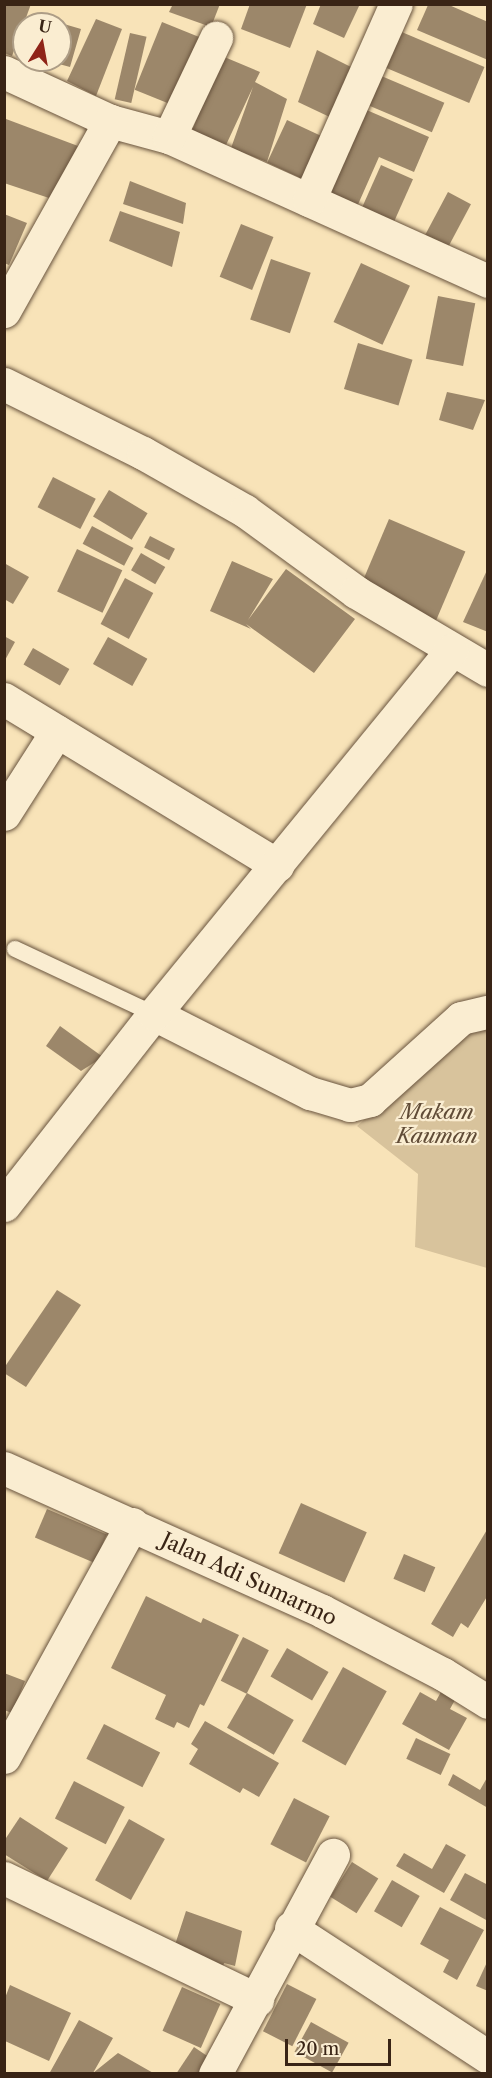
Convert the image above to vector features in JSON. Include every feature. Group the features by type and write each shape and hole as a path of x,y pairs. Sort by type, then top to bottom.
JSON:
{"street":[{"path":"309,200 396,4"},
{"path":"169,137 216,38"},
{"path":"4,72 110,121 169,137 488,281"},
{"path":"4,311 110,121"},
{"path":"4,384 143,453 245,511 356,592 488,670"},
{"path":"10,1188 278,865 452,650"},
{"path":"4,699 278,865"},
{"path":"4,814 57,731"},
{"path":"154,1014 310,1093 350,1105 370,1100 461,1018 488,1012"},
{"name":"Jalan Adi Sumarmo","path":"4,1468 322,1611 443,1674 488,1702"},
{"path":"4,1757 132,1524"},
{"path":"215,2073 257,2001 291,1928 333,1855"},
{"path":"4,1878 257,2001"},
{"path":"291,1928 488,2057"},
{"path":"482,2073 488,2064"}],"lane":[{"path":"15,950 154,1014"}],"green space":[{"name":"Makam Kauman","path":"487,1023 487,1268 415,1247 418,1174 357,1126 470,1028"}],"building":[{"path":"4,4 31,4 28,12 12,12 12,56 4,53"},
{"path":"173,4 220,4 211,27 169,12"},
{"path":"250,4 307,4 290,48 241,29"},
{"path":"321,4 360,4 344,38 313,24"},
{"path":"428,5 449,5 488,22 488,60 417,30"},
{"path":"96,19 122,29 96,96 67,81"},
{"path":"162,22 207,40 179,108 135,90"},
{"path":"72,26 81,29 72,60"},
{"path":"397,30 484,67 469,103 382,66"},
{"path":"130,33 147,37 131,103 115,99"},
{"path":"317,50 355,69 336,120 298,102"},
{"path":"222,56 260,72 255,82 287,99 267,162 231,148 253,87 226,145 191,133"},
{"path":"379,75 444,103 432,132 366,104"},
{"path":"362,108 429,137 414,172 379,157 356,209 325,195"},
{"path":"6,119 78,146 49,198 4,183"},
{"path":"287,120 325,138 305,180 267,163"},
{"path":"381,165 413,179 392,226 360,212"},
{"path":"130,181 186,203 183,224 123,204"},
{"path":"448,192 471,204 445,253 422,241"},
{"path":"120,211 180,232 172,267 109,241"},
{"path":"4,214 27,223 9,265 4,263"},
{"path":"241,224 273,237 252,290 220,277"},
{"path":"271,259 311,273 290,333 250,320"},
{"path":"361,263 410,286 382,345 334,322"},
{"path":"438,296 475,303 463,366 426,359"},
{"path":"358,343 413,360 398,406 344,389"},
{"path":"447,392 485,400 473,430 439,420"},
{"path":"53,477 96,499 80,529 38,507"},
{"path":"109,490 148,513 132,540 93,517"},
{"path":"389,519 465,551 435,622 359,590"},
{"path":"92,526 133,548 124,566 83,544"},
{"path":"150,536 175,549 169,560 144,548"},
{"path":"77,549 122,570 102,613 57,592"},
{"path":"141,553 165,567 155,584 131,570"},
{"path":"232,561 273,579 248,620 286,569 355,619 314,673 246,624 251,629 210,611"},
{"path":"4,563 29,577 13,604 4,599"},
{"path":"488,568 488,632 463,622"},
{"path":"125,578 153,593 129,639 101,624"},
{"path":"4,636 15,642 4,662"},
{"path":"108,637 147,659 132,686 93,664"},
{"path":"33,648 69,669 60,685 24,664"},
{"path":"60,1026 103,1057 81,1071 46,1046"},
{"path":"57,1290 81,1305 26,1387 4,1373 4,1368"},
{"path":"301,1503 367,1532 344,1583 279,1553"},
{"path":"47,1509 107,1534 95,1563 35,1538"},
{"path":"488,1528 488,1595 468,1628 461,1623 453,1637 431,1624"},
{"path":"404,1554 435,1567 425,1592 393,1579"},
{"path":"146,1596 201,1623 203,1618 239,1635 204,1706 200,1704 189,1728 177,1722 174,1728 155,1719 166,1695 111,1668"},
{"path":"243,1637 269,1650 247,1694 221,1681"},
{"path":"287,1648 329,1672 312,1701 270,1677"},
{"path":"343,1667 387,1691 346,1766 302,1741"},
{"path":"4,1673 25,1681 12,1713 4,1710"},
{"path":"442,1690 456,1698 450,1709 467,1718 449,1750 402,1724 420,1692 436,1701"},
{"path":"247,1693 294,1720 274,1755 227,1728"},
{"path":"205,1721 279,1763 259,1797 243,1788 240,1793 189,1764 198,1749 191,1744"},
{"path":"104,1724 160,1753 142,1787 86,1759"},
{"path":"416,1738 450,1754 441,1775 406,1759"},
{"path":"453,1774 480,1790 488,1776 488,1808 448,1785"},
{"path":"74,1781 125,1807 106,1844 55,1818"},
{"path":"294,1798 330,1816 306,1862 270,1844"},
{"path":"20,1817 68,1848 47,1881 4,1854 4,1841"},
{"path":"129,1819 165,1839 131,1900 95,1880"},
{"path":"446,1844 466,1855 444,1893 396,1866 404,1853 432,1869"},
{"path":"352,1862 378,1878 357,1913 330,1897"},
{"path":"465,1873 488,1885 488,1921 450,1900"},
{"path":"392,1880 420,1896 402,1927 374,1911"},
{"path":"440,1907 484,1930 457,1980 443,1972 449,1960 420,1944"},
{"path":"186,1911 242,1931 235,1966 224,1963 223,1968 173,1951"},
{"path":"488,1960 488,1991 476,1986"},
{"path":"287,1984 316,1999 292,2046 263,2031"},
{"path":"10,1985 71,2013 49,2061 5,2041 5,1998"},
{"path":"182,1987 220,2004 201,2048 162,2031"},
{"path":"79,2020 113,2038 93,2073 118,2053 155,2074 49,2074"},
{"path":"311,2022 349,2043 332,2073 295,2052"},
{"path":"194,2047 216,2062 209,2074 176,2074"}]}
